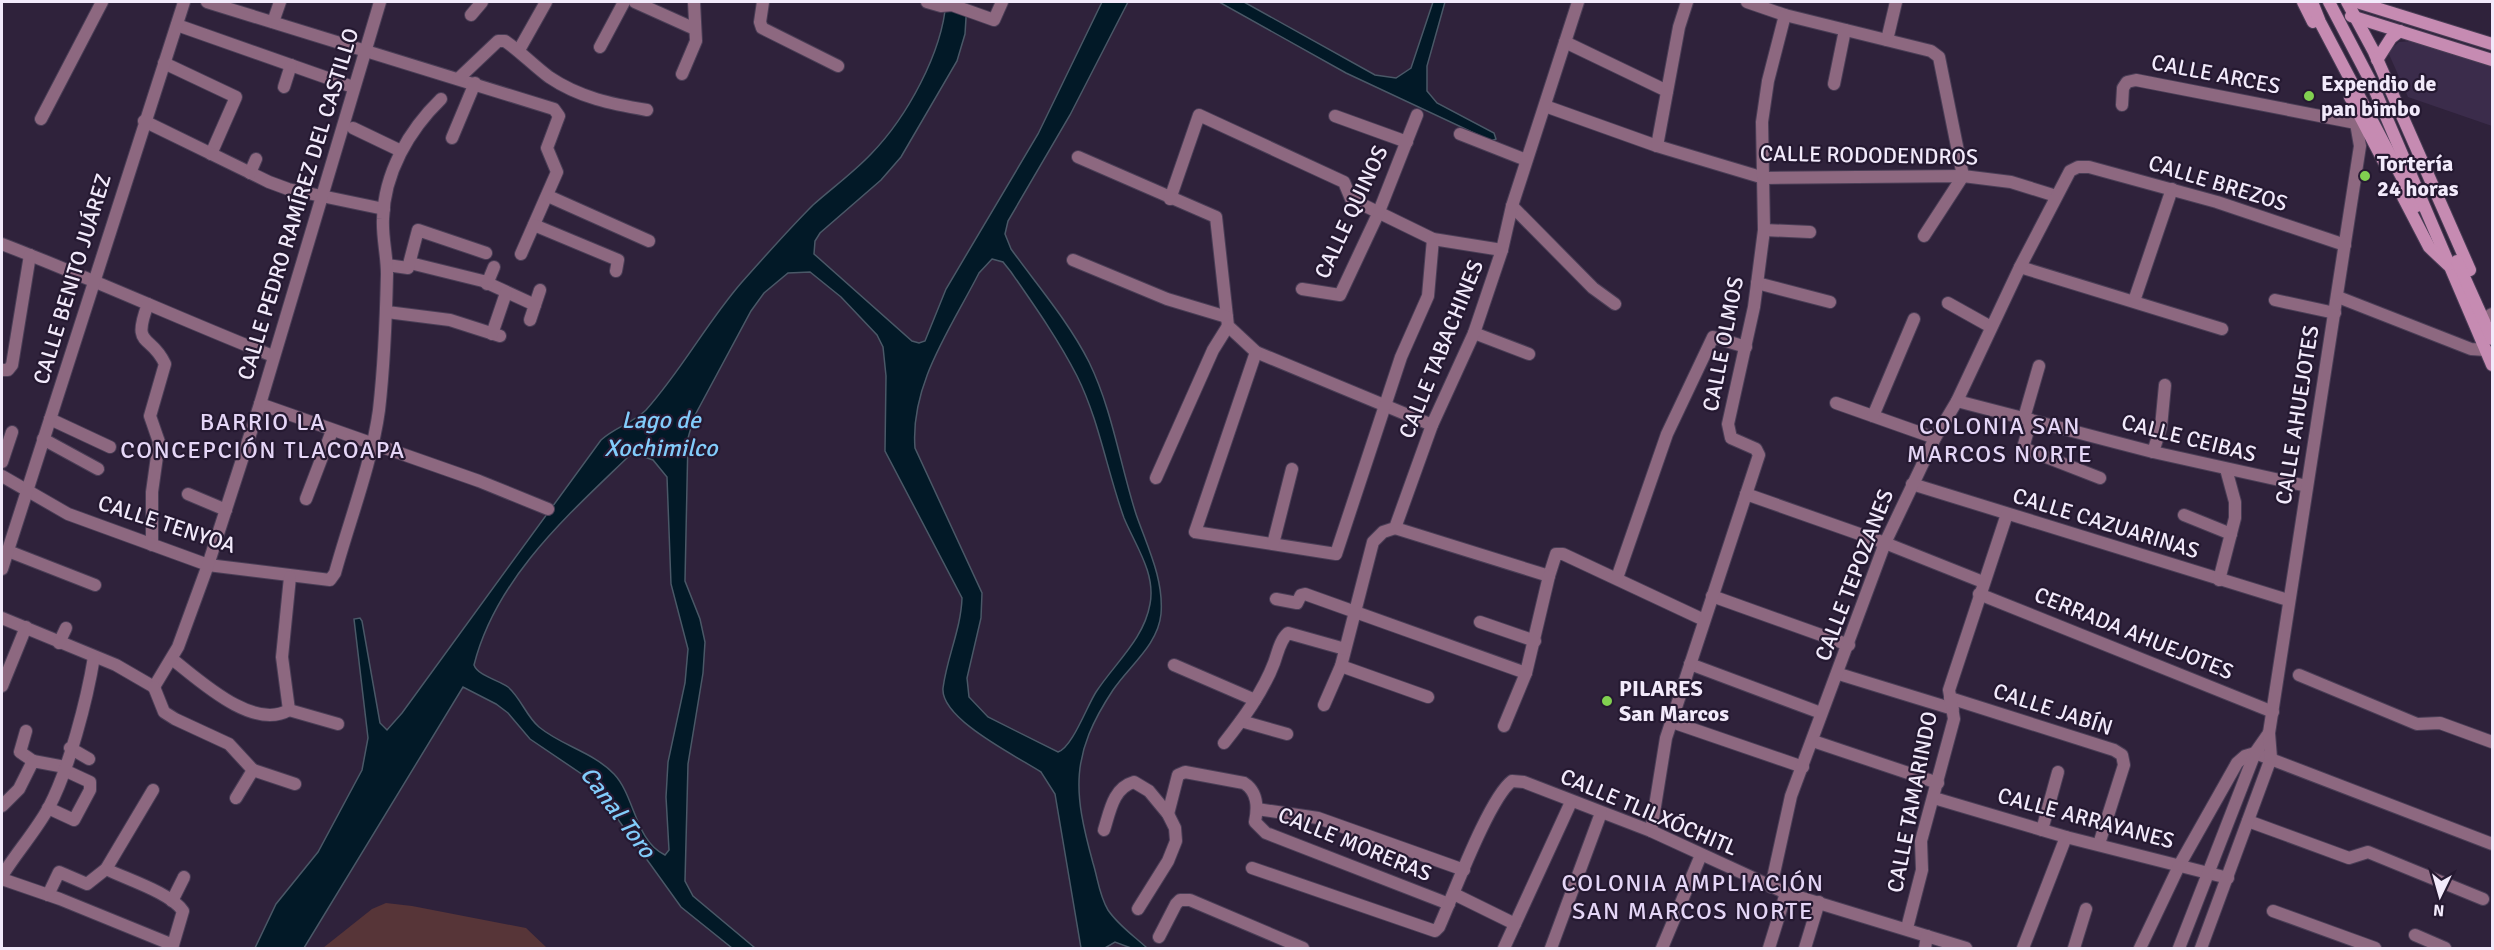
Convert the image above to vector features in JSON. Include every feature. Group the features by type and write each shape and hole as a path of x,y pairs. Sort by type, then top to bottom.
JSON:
{"main road":[{"path":"2308,2 2331,6 2356,17 2493,60"},
{"path":"2308,2 2359,114 2429,247 2452,268"},
{"path":"2347,2 2377,60 2492,317"},
{"path":"2360,2 2383,6 2493,44"},
{"path":"2331,6 2373,86 2440,242 2489,345"},
{"path":"2377,60 2391,38 2400,31"},
{"path":"2359,114 2432,234 2440,242 2450,246 2489,345 2493,365"}],"street":[{"path":"41,119 102,2"},
{"name":"CALLE BENITO JUÁREZ","path":"2,569 8,551 8,531 28,489 93,279 184,2"},
{"path":"207,2 458,80 475,83 558,112 547,148 557,172 521,254"},
{"path":"273,22 280,2"},
{"name":"CALLE PEDRO RAMÍREZ DEL CASTILLO","path":"154,687 171,659 208,565 260,404 380,2"},
{"path":"471,15 482,2"},
{"path":"519,50 546,2"},
{"path":"600,47 624,2"},
{"path":"635,2 695,28"},
{"path":"682,74 696,41 694,2"},
{"path":"763,2 760,22 762,28 838,66"},
{"path":"927,2 941,6 952,5 994,20 1002,2"},
{"name":"CALLE TABACHINES","path":"1395,528 1432,425 1474,333 1502,250 1526,160 1578,2"},
{"path":"1657,146 1687,2"},
{"path":"1748,2 1785,15 1931,51 1939,57 1963,176 1924,236"},
{"path":"1887,40 1896,2"},
{"path":"2378,24 2383,6"},
{"name":"CALLE OLMOS","path":"1651,831 1666,738 1759,455 1756,449 1731,438 1728,424 1746,347 1757,283 1764,230 1762,122 1767,81 1785,15"},
{"path":"177,25 353,87"},
{"path":"1834,84 1845,30"},
{"path":"458,80 498,41 505,41 550,77 588,98 606,104 647,110"},
{"path":"1566,42 1667,91"},
{"path":"164,63 236,97 211,154"},
{"path":"284,87 291,65"},
{"name":"CALLE ARCES","path":"2122,105 2123,88 2127,82 2136,80 2359,114"},
{"path":"452,138 475,83"},
{"path":"371,445 379,413 387,312 384,209 401,151 423,116 441,99"},
{"name":"CALLE RODODENDROS","path":"1545,106 1657,146 1764,178 1963,176 2011,182 2056,196"},
{"name":"CALLE AHUEJOTES","path":"2201,948 2271,758 2269,733 2360,146 2359,114"},
{"path":"1170,199 1199,115 1344,182 1352,199 1433,239 1502,250"},
{"name":"CALLE QUINOS","path":"1302,289 1340,295 1378,213 1417,115"},
{"path":"1335,116 1407,142"},
{"path":"144,121 288,189 384,209"},
{"path":"353,128 401,151"},
{"path":"1460,134 1526,160"},
{"path":"1078,157 1216,218 1228,322 1213,350 1156,478"},
{"path":"250,173 256,159"},
{"name":"CALLE BREZOS","path":"2078,167 2089,167 2172,189 2345,245"},
{"name":"CALLE TEPOZANES","path":"1771,887 1791,796 1813,741 1821,713 1839,674 1885,543 1912,484 1957,401 2056,196 2070,171 2078,167"},
{"path":"2134,301 2172,189"},
{"path":"548,196 649,241"},
{"path":"1512,206 1593,288 1615,304"},
{"path":"534,225 618,260 616,271"},
{"path":"387,265 408,268 418,230 486,253"},
{"path":"1764,230 1810,232"},
{"path":"1256,352 1195,532 1336,554 1401,357 1428,296 1433,239"},
{"path":"2,244 93,279 273,356"},
{"path":"5,370 12,365 30,255"},
{"path":"1073,260 1228,322 1256,352 1432,425"},
{"path":"410,263 487,284 535,305"},
{"path":"487,284 494,267"},
{"path":"2020,267 2222,329"},
{"path":"1757,283 1830,302"},
{"path":"530,320 540,290"},
{"path":"387,312 450,320 496,335 506,293"},
{"path":"2338,297 2471,349 2489,345"},
{"path":"2275,300 2335,313"},
{"path":"1948,303 1991,327"},
{"path":"148,304 140,328 142,336 165,364 150,416 159,442 152,492 152,545"},
{"path":"1873,416 1914,319"},
{"path":"1474,333 1529,354"},
{"path":"1617,578 1667,434 1713,337 1746,347"},
{"path":"2039,366 2023,448 2100,478"},
{"path":"2153,452 2162,427 2165,385"},
{"name":"CALLE CEIBAS","path":"1957,401 2153,452 2307,486"},
{"path":"1836,403 1935,438"},
{"path":"260,404 371,445 479,481 548,509"},
{"path":"50,419 110,447"},
{"path":"306,499 332,431"},
{"path":"2,462 12,432"},
{"path":"43,439 98,469"},
{"name":"CALLE TENYOA","path":"2,476 68,514 208,565 290,577 330,580 371,445"},
{"path":"1273,544 1292,469"},
{"path":"2219,580 2231,534 2235,502 2226,469"},
{"name":"CALLE CAZUARINAS","path":"1912,484 2288,600"},
{"path":"188,494 226,510"},
{"name":"CERRADA AHUEJOTES","path":"1746,494 1885,543 1981,588 2273,712"},
{"name":"CALLE TAMARINDO","path":"1906,928 1922,870 1921,841 1954,719 1949,690 2007,514"},
{"path":"2184,515 2231,534"},
{"path":"1324,705 1341,666 1373,542 1383,532 1395,528 1549,576"},
{"path":"8,551 95,585"},
{"path":"1504,726 1526,673 1556,554 1563,554 1617,578 1704,620"},
{"path":"289,710 282,657 290,577"},
{"path":"1276,599 1297,603 1301,595 1305,594 1526,673"},
{"path":"1712,596 1849,645"},
{"path":"2,618 117,665 154,687 164,712 230,744 252,770 295,784"},
{"path":"1480,622 1535,641"},
{"path":"2,686 26,627"},
{"path":"59,643 66,628"},
{"path":"1224,743 1255,700 1274,665 1283,637 1288,633 1345,649"},
{"path":"93,657 85,701 64,768 48,808 2,878 171,946 176,938 183,911 172,901 106,869"},
{"path":"171,659 243,709 260,714 289,710 338,724"},
{"path":"1690,664 1821,713"},
{"path":"1174,665 1255,700"},
{"path":"1341,666 1428,697"},
{"name":"CALLE JABÍN","path":"1839,674 2114,750 2122,755 2124,765 2099,844"},
{"path":"2299,675 2417,724 2440,723 2493,742"},
{"path":"1241,721 1287,734"},
{"path":"1672,722 1803,767"},
{"path":"26,731 20,752 33,761 64,768 90,782 90,790 74,820 48,808"},
{"name":"CALLE AHUEJOTES","path":"2179,948 2255,753 2269,733"},
{"path":"1813,741 1938,783"},
{"path":"70,748 89,759"},
{"path":"2140,948 2180,864 2237,763 2245,756 2255,753 2493,844"},
{"path":"2,806 19,789 33,761"},
{"path":"236,798 252,770"},
{"name":"CALLE MORERAS","path":"1168,814 1178,775 1185,772 1244,783 1251,787 1257,809 1256,822 1266,833 1515,924"},
{"path":"2042,830 2058,772"},
{"name":"CALLE TLILXÓCHITL","path":"1252,868 1435,931 1505,786 1512,781 1524,782 1651,831 1786,893 1906,928 1926,942 1966,948"},
{"path":"1104,830 1114,798 1127,784 1134,782 1149,791 1168,814 1175,828 1176,841 1173,853 1138,909"},
{"path":"48,895 59,872 87,885 106,869 153,790"},
{"name":"CALLE ARRAYANES","path":"1934,798 2066,837 2180,864 2209,875 2228,879"},
{"path":"1504,948 1571,802"},
{"path":"1257,809 1318,818 1464,870"},
{"path":"1551,948 1601,813"},
{"path":"2248,821 2349,858 2368,852 2483,899"},
{"path":"2023,948 2066,837"},
{"path":"1662,948 1701,855"},
{"path":"172,901 184,877"},
{"path":"1768,948 1786,893"},
{"path":"1159,937 1176,904 1180,900 1190,900 1303,948"},
{"path":"1805,948 1819,902"},
{"path":"2074,948 2086,909"},
{"path":"2273,911 2375,948"},
{"path":"2415,935 2445,948"}],"shaded area":[{"path":"2412,41 2492,67 2492,126 2408,97 2388,52 2399,42"},
{"path":"386,903 526,928 547,948 323,948 372,909"}],"water":[{"name":"Lago de Xochimilco","path":"946,2 967,2 965,34 957,61 901,157 881,180 820,233 815,241 814,254 912,341 919,343 925,341 946,289 1038,134 1102,2 1128,2 1070,115 1008,221 1005,234 1011,249 1081,347 1097,380 1160,588 1159,625 1149,645 1113,690 1099,713 1089,734 1079,774 1079,794 1086,838 1103,899 1116,921 1147,948 1131,948 1115,942 1105,948 1081,948 1055,794 1041,772 982,736 954,712 945,700 943,688 959,621 962,598 885,451 886,376 883,347 877,335 841,297 810,272 788,273 764,293 751,311 694,417 688,438 685,581 700,619 705,642 703,673 688,764 685,881 693,896 755,948 732,948 681,907 589,779 530,739 508,713 496,704 463,687 304,948 255,948 276,904 318,852 362,770 368,738 354,619 360,618 362,621 380,723 387,730 402,713 601,440 646,410 742,282 813,205 857,168 884,139 920,83 938,42","holes":["992,259 1003,262 1011,272 1054,336 1077,376 1097,428 1124,518 1143,559 1150,581 1150,604 1142,628 1096,692 1069,743 1058,752 988,717 969,697 967,678 981,618 982,593 915,448 915,424 926,379 945,336 979,273","636,454 653,460 667,477 671,584 688,649 685,683 668,762 666,797 669,850 665,855 647,840 621,783 606,766 548,734 530,718 508,687 484,675 474,665 484,633 517,576 537,550 582,501 629,456"]},
{"path":"1219,2 1244,2 1375,75 1396,78 1411,68 1433,2 1445,2 1427,66 1427,91 1437,103 1494,133 1496,139 1491,141 1346,73"}],"place":[{"name":"Expendio de pan bimbo","path":"2309,96"},
{"name":"Tortería 24 horas","path":"2365,176"},
{"name":"PILARES San Marcos","path":"1607,701"}],"district":[{"name":"BARRIO LA CONCEPCIÓN TLACOAPA","path":"263,436"},
{"name":"COLONIA SAN MARCOS NORTE","path":"2000,440"},
{"name":"COLONIA AMPLIACIÓN SAN MARCOS NORTE","path":"1693,897"}],"water label":[{"name":"Canal Toro","path":"618,812"}]}
